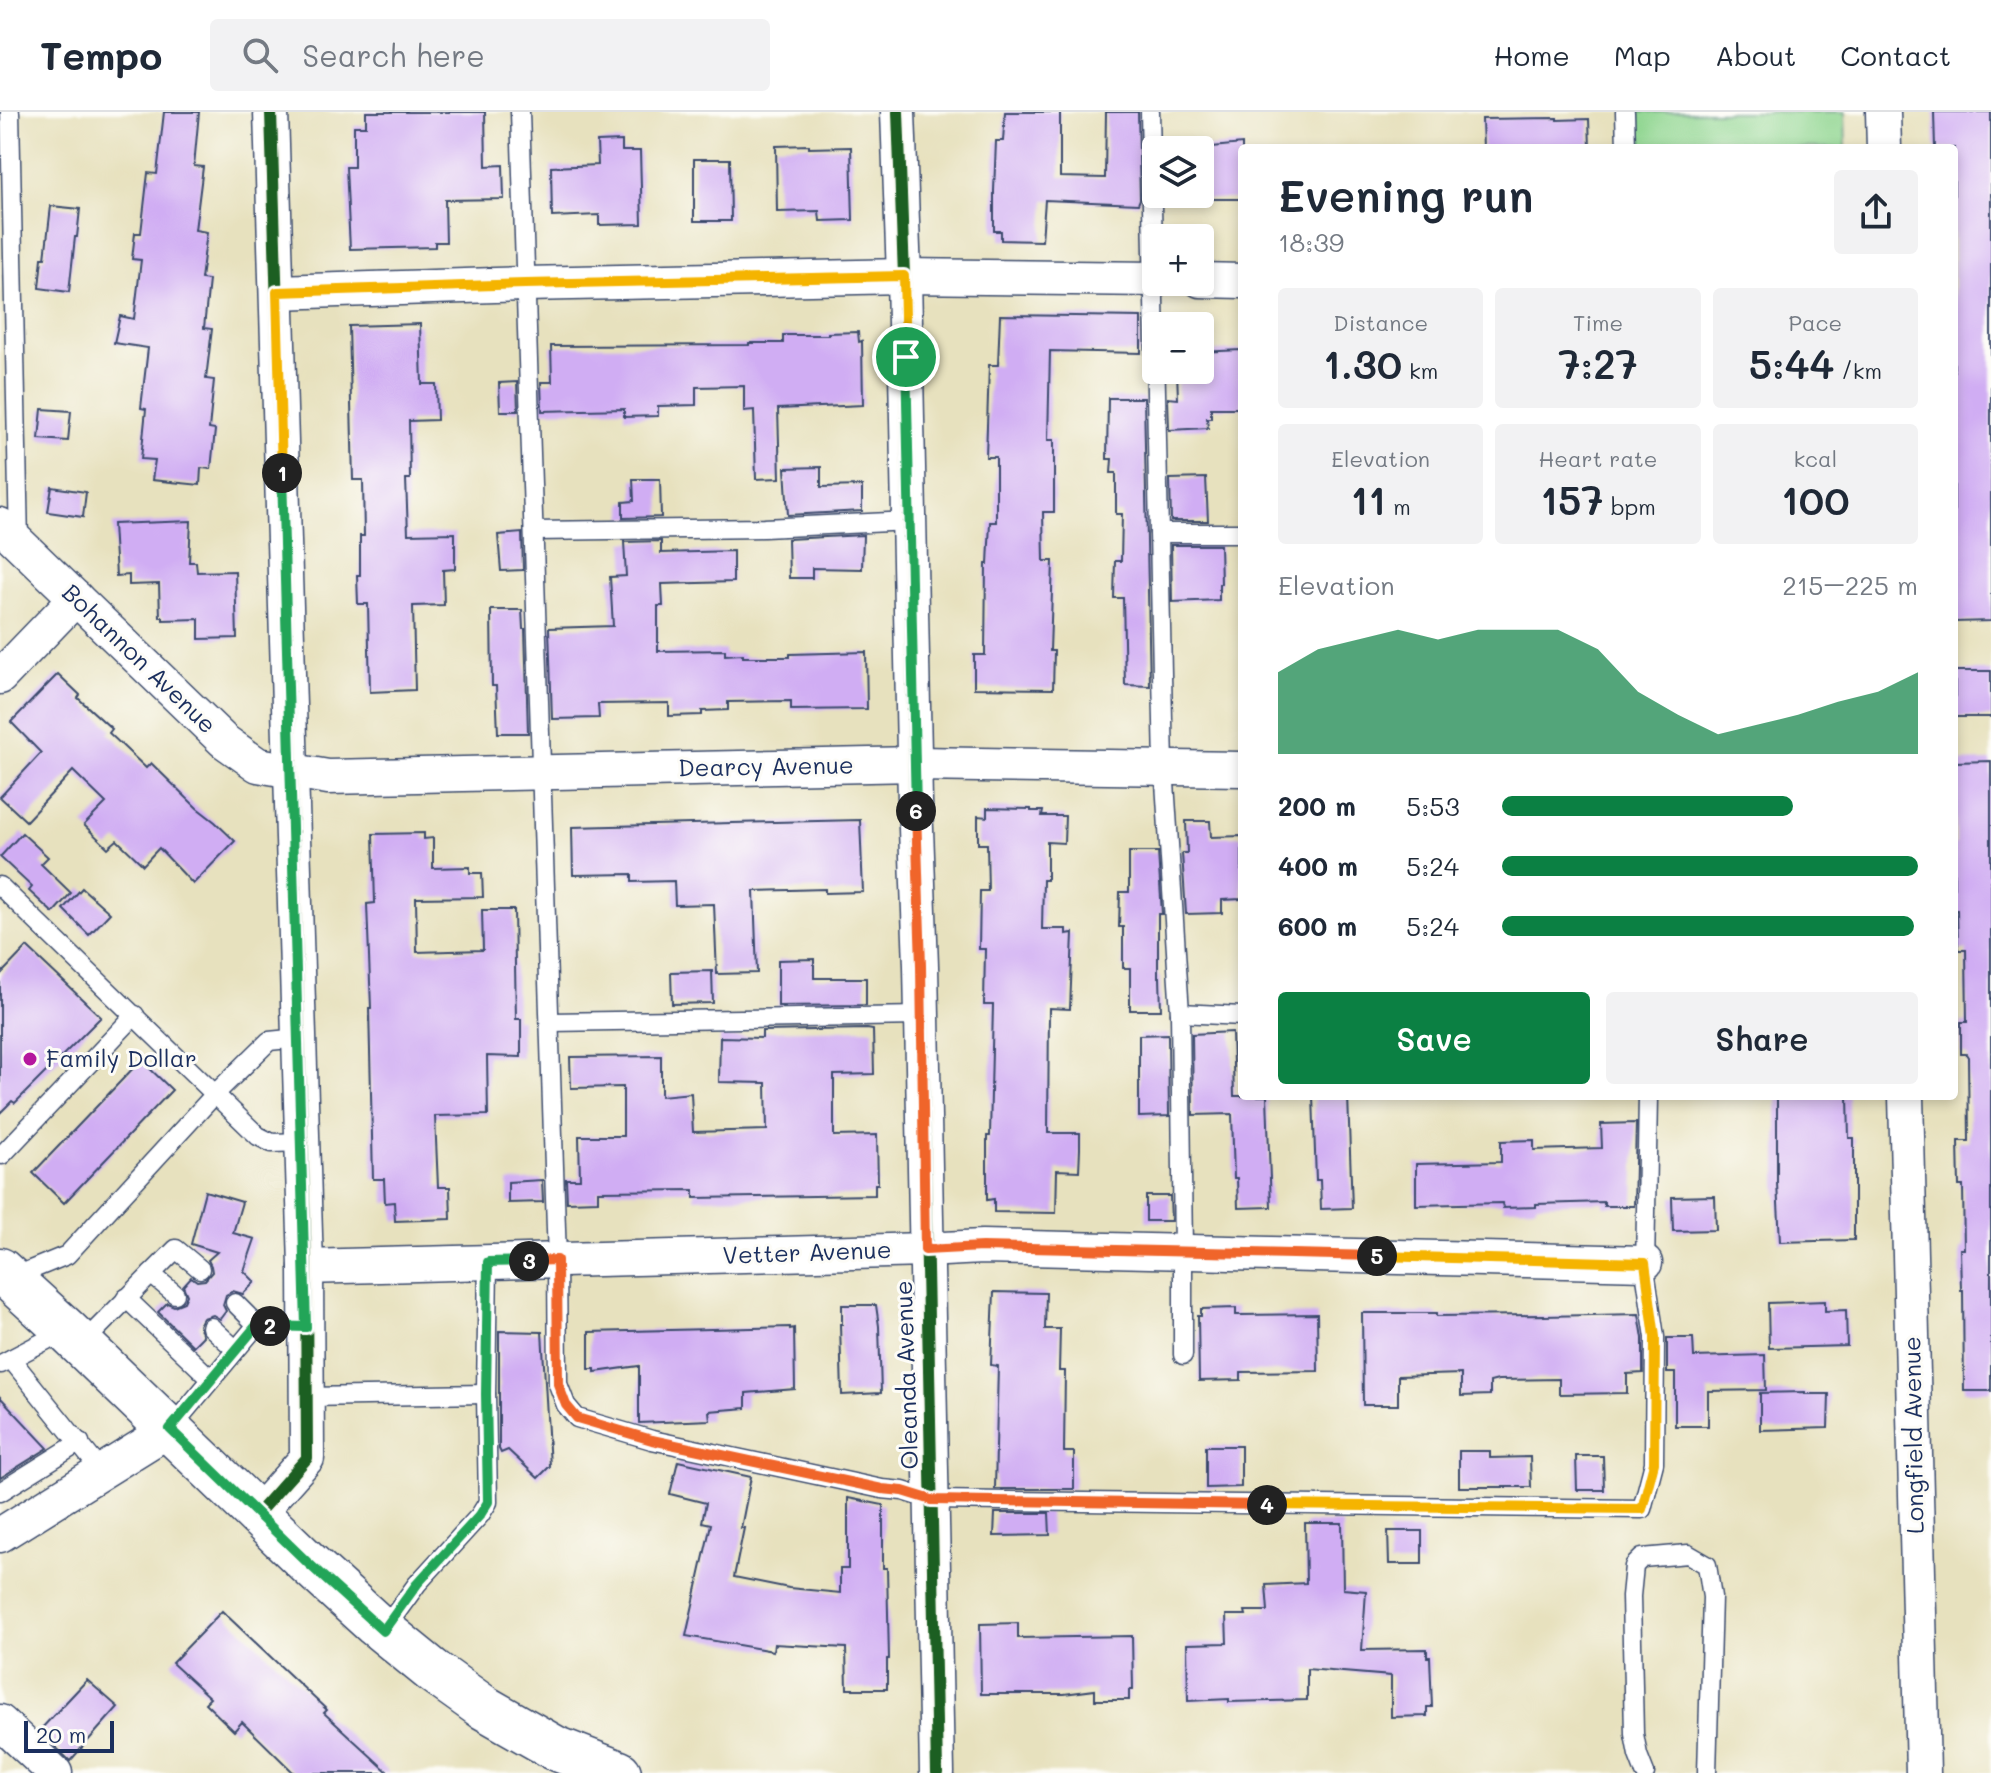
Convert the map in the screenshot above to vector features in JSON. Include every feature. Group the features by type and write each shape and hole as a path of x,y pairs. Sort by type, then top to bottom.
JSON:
{"main road":[{"path":"4,1274 383,1631 434,1672 561,1760 619,1773"}],"street":[{"path":"257,1514 307,1458 306,1267 271,112"},
{"name":"Oleanda Avenue","path":"898,112 922,1016 937,1773"},
{"path":"1883,112 1884,144"},
{"path":"277,292 904,276 1142,279"},
{"path":"1214,280 1238,281"},
{"name":"Bohannon Avenue","path":"10,534 224,741 258,765 291,771"},
{"path":"0,677 76,598"},
{"name":"Dearcy Avenue","path":"291,771 328,777 916,764 1238,769"},
{"name":"Longfield Avenue","path":"1906,1100 1923,1773"},
{"name":"Vetter Avenue","path":"306,1267 982,1247 1645,1263"},
{"path":"0,1535 170,1429"},
{"path":"0,1722 55,1773"}],"lane":[{"path":"10,112 10,534"},
{"path":"520,112 550,1022 558,1384 566,1405 577,1418 652,1440 903,1491 932,1500 1642,1509 1654,1463 1655,1337 1645,1263 1648,1100"},
{"path":"1150,112 1153,224"},
{"path":"1625,112 1626,144"},
{"path":"1154,296 1164,767 1180,1013 1183,1355"},
{"path":"534,531 764,528 910,521"},
{"path":"1159,533 1238,533"},
{"path":"0,886 258,1136 272,1143 302,1142"},
{"path":"1180,1013 1238,1016"},
{"path":"0,1153 2,1155 135,1015"},
{"path":"550,1022 922,1016"},
{"path":"4,1274 67,1255 216,1093 269,1041 299,1038"},
{"path":"102,1472 80,1442 5,1362 74,1337 126,1298 176,1249 200,1269"},
{"path":"383,1631 417,1584 480,1515 488,1502 488,1262"},
{"path":"151,1274 175,1294"},
{"path":"126,1298 211,1379"},
{"path":"235,1303 257,1325 306,1327"},
{"path":"170,1429 257,1325"},
{"path":"211,1327 235,1349"},
{"path":"306,1397 486,1394"},
{"path":"0,1492 80,1442"},
{"path":"1645,1773 1634,1734 1631,1596 1634,1566 1642,1558 1688,1554 1707,1565 1712,1597 1707,1773"}],"green space":[{"path":"1637,112 1845,112 1846,144 1638,144"}],"building":[{"path":"164,112 199,112 194,166 203,167 195,230 207,232 201,279 209,280 204,328 212,329 206,379 214,380 209,429 215,430 211,469 201,468 200,485 152,480 155,460 141,459 146,409 141,408 148,348 114,343 120,316 134,319 141,260 132,259 135,233 141,233 148,173 157,174"},
{"path":"366,112 485,112 486,166 503,165 504,199 445,200 446,242 435,242 435,247 350,249 346,167 354,167 354,126 366,126"},
{"path":"1005,112 1060,112 1060,177 1105,178 1106,112 1138,112 1138,204 1045,200 1042,241 1001,240 1001,231 994,231 994,191 996,141 1003,141"},
{"path":"1934,112 1991,112 1991,621 1958,622 1958,144 1935,144"},
{"path":"1482,119 1589,119 1590,144 1483,144"},
{"path":"622,141 622,151 640,151 642,224 599,225 599,215 552,217 551,167 598,165 597,142"},
{"path":"1238,144 1238,199 1214,199 1214,147"},
{"path":"809,145 809,148 851,147 853,220 820,221 819,211 777,212 776,146"},
{"path":"694,159 730,159 731,221 694,221"},
{"path":"51,206 80,209 69,292 39,288"},
{"path":"1000,315 1141,317 1141,353 1050,351 1048,440 1054,440 1054,512 1043,512 1044,561 1053,561 1050,651 1054,651 1053,689 974,688 974,655 985,655 986,564 990,522 996,522 996,457 986,457 989,365 998,365"},
{"path":"420,324 422,384 436,384 437,420 409,421 410,479 406,479 408,534 455,533 455,569 443,570 444,605 413,606 415,690 370,692 368,604 358,604 360,536 364,536 363,480 353,480 349,326"},
{"path":"858,332 859,342 862,341 863,405 778,409 780,478 756,479 754,410 744,411 744,386 696,387 696,405 658,406 658,416 624,417 624,409 542,411 541,382 552,382 551,346 749,345 783,343 783,335"},
{"path":"1238,350 1238,408 1211,408 1211,418 1207,418 1208,428 1169,430 1168,398 1178,399 1177,384 1214,384 1214,351"},
{"path":"517,382 518,411 500,411 499,383"},
{"path":"1108,398 1144,398 1150,686 1125,685 1123,598 1114,598 1115,561 1121,561 1122,514 1116,514 1116,473 1111,473 1112,459 1107,459"},
{"path":"42,409 71,411 68,441 39,439"},
{"path":"821,467 821,487 862,486 862,511 788,515 785,468"},
{"path":"1206,478 1208,521 1171,521 1170,479"},
{"path":"633,479 660,479 661,517 623,518 623,502 634,501"},
{"path":"52,487 86,492 83,517 48,512"},
{"path":"191,521 189,562 196,562 197,572 235,571 237,638 199,639 199,619 163,620 160,617 159,584 129,585 129,575 116,576 113,524"},
{"path":"522,533 523,570 501,571 498,535"},
{"path":"863,535 862,569 812,568 812,578 789,578 788,539"},
{"path":"661,541 661,553 733,551 733,582 662,584 663,606 658,606 658,651 725,650 725,655 743,654 743,657 866,652 867,709 791,710 791,701 728,702 728,710 669,716 669,703 598,704 599,718 552,719 549,628 613,626 610,577 626,576 624,542"},
{"path":"1171,545 1220,545 1219,600 1172,602"},
{"path":"491,610 522,610 528,733 498,733 496,686 492,686"},
{"path":"1958,671 1991,671 1991,717 1958,717"},
{"path":"58,674 80,695 78,698 112,729 109,733 146,768 151,763 235,841 193,884 159,848 143,865 117,840 108,848 84,825 106,803 73,771 26,821 0,797 41,753 11,722"},
{"path":"1991,761 1991,1391 1964,1391 1960,1249 1964,1249 1963,1186 1959,1186 1958,1141 1969,1141 1968,1057 1961,1054 1961,1022 1967,1022 1966,950 1958,950 1958,762"},
{"path":"987,808 1031,809 1043,811 1042,816 1065,816 1064,843 1047,842 1047,880 1043,880 1042,929 1066,929 1066,934 1073,933 1070,1009 1049,1008 1048,1133 1080,1133 1080,1149 1079,1171 1057,1170 1056,1213 994,1212 994,1199 987,1200 993,1005 984,1005 985,949 979,949 980,891 988,891 987,844 978,844 978,816 987,817"},
{"path":"860,820 863,892 825,893 825,889 754,891 757,973 717,974 714,904 675,905 674,881 632,882 632,874 573,875 572,827"},
{"path":"1186,821 1210,821 1211,837 1238,836 1238,899 1222,900 1222,913 1186,914 1182,853 1187,853"},
{"path":"22,833 48,857 41,864 71,893 53,913 29,891 32,887 0,857"},
{"path":"424,833 424,839 433,838 433,868 470,867 470,873 482,873 483,897 416,898 417,952 483,950 482,910 514,910 516,1019 521,1019 521,1057 487,1056 488,1115 435,1116 438,1187 450,1187 451,1219 395,1221 394,1202 385,1203 384,1179 373,1179 367,904 375,903 373,834"},
{"path":"1129,852 1158,852 1162,914 1158,914 1161,1010 1130,1010 1130,968 1123,968 1123,927 1119,927 1120,892 1129,892"},
{"path":"82,888 110,913 89,935 63,909"},
{"name":"Family Dollar","path":"27,947 101,1017 15,1103 12,1101 0,1113 0,975"},
{"path":"814,959 814,978 866,978 866,1005 778,1006 778,960"},
{"path":"712,971 713,1003 672,1004 671,972"},
{"path":"873,1030 874,1074 834,1075 834,1136 877,1135 878,1184 875,1184 875,1195 694,1198 694,1190 598,1191 598,1201 567,1202 566,1179 580,1179 579,1136 623,1136 623,1087 571,1088 570,1057 661,1056 661,1096 691,1093 693,1132 767,1130 766,1083 719,1082 720,1037 762,1038 762,1031"},
{"path":"1232,1032 1234,1096 1238,1096 1238,1100 1267,1100 1271,1207 1238,1208 1232,1114 1193,1115 1192,1034"},
{"path":"1168,1034 1169,1116 1139,1117 1139,1035"},
{"path":"141,1060 172,1090 64,1203 33,1173"},
{"path":"1313,1100 1348,1100 1352,1208 1321,1209 1320,1180 1316,1180"},
{"path":"1777,1100 1848,1100 1849,1138 1854,1138 1854,1240 1780,1242"},
{"path":"1636,1123 1634,1206 1604,1206 1604,1202 1503,1208 1502,1203 1416,1205 1416,1164 1501,1162 1501,1141 1534,1140 1534,1150 1602,1148 1601,1124"},
{"path":"542,1180 543,1202 508,1203 508,1182"},
{"path":"205,1191 242,1202 233,1233 255,1239 244,1271 255,1282 243,1294 233,1291 226,1295 223,1305 226,1311 220,1319 213,1315 203,1318 199,1325 203,1336 193,1346 158,1312 167,1303 174,1306 184,1302 187,1295 183,1286 191,1277 197,1281 205,1280 212,1272 208,1260 217,1252 191,1244"},
{"path":"1146,1196 1170,1196 1171,1221 1146,1221"},
{"path":"1715,1196 1716,1230 1673,1231 1672,1197"},
{"path":"994,1292 1046,1293 1045,1329 1060,1329 1059,1371 1065,1371 1064,1452 1074,1452 1074,1489 995,1489 998,1366 991,1365"},
{"path":"1825,1301 1825,1311 1846,1310 1847,1346 1769,1348 1768,1303"},
{"path":"842,1305 876,1305 881,1393 842,1395"},
{"path":"1236,1308 1236,1315 1317,1314 1318,1371 1241,1372 1241,1380 1199,1381 1198,1316 1201,1316 1201,1309"},
{"path":"1362,1313 1437,1313 1437,1316 1639,1314 1643,1373 1627,1374 1627,1393 1559,1394 1559,1379 1498,1380 1490,1382 1490,1395 1461,1396 1461,1374 1398,1376 1398,1405 1363,1405"},
{"path":"794,1328 795,1389 746,1393 746,1408 709,1411 710,1420 639,1423 639,1366 595,1372 595,1369 589,1369 589,1332"},
{"path":"499,1331 542,1332 550,1466 538,1478 508,1450 501,1453 499,1449"},
{"path":"1667,1338 1693,1338 1694,1357 1765,1355 1766,1390 1708,1391 1708,1426 1675,1426 1675,1373 1667,1373"},
{"path":"1760,1393 1829,1394 1828,1428 1760,1430"},
{"path":"0,1397 48,1448 0,1478"},
{"path":"1206,1446 1241,1446 1241,1487 1206,1488"},
{"path":"1459,1451 1490,1451 1490,1458 1530,1457 1531,1487 1459,1487"},
{"path":"1576,1456 1603,1456 1604,1490 1577,1490"},
{"path":"678,1461 751,1477 734,1577 789,1588 840,1593 840,1569 848,1569 848,1498 883,1505 883,1568 887,1568 889,1659 887,1689 847,1689 846,1648 774,1644 773,1651 686,1636 711,1524 702,1522 706,1503 670,1494"},
{"path":"995,1513 1049,1513 1050,1535 994,1536"},
{"path":"1305,1523 1342,1523 1343,1589 1366,1591 1362,1650 1427,1649 1432,1707 1427,1707 1427,1716 1391,1717 1391,1676 1307,1669 1307,1700 1188,1701 1187,1644 1227,1643 1226,1615 1268,1611 1266,1585 1306,1583"},
{"path":"1388,1531 1422,1531 1422,1564 1389,1564"},
{"path":"222,1611 389,1773 294,1773 242,1722 234,1731 205,1703 210,1698 172,1663"},
{"path":"1018,1623 1018,1638 1132,1636 1133,1690 1129,1690 1129,1700 1095,1700 1095,1690 1064,1694 981,1694 980,1624"},
{"path":"87,1680 118,1707 70,1761 39,1731"}],"cycle path":[{"path":"257,1514 307,1458 306,1267 271,112"},
{"path":"898,112 921,966 937,1773"}],"place":[{"name":"Family Dollar","path":"30,1059"}],"route":[{"path":"904,276 906,357 925,1250 982,1247 1645,1263 1655,1337 1654,1463 1642,1509 932,1500 903,1491 652,1440 577,1418 566,1405 558,1384 557,1260 488,1262 488,1502 480,1515 417,1584 383,1631 170,1429 257,1325 306,1327 277,292 904,276"}]}
